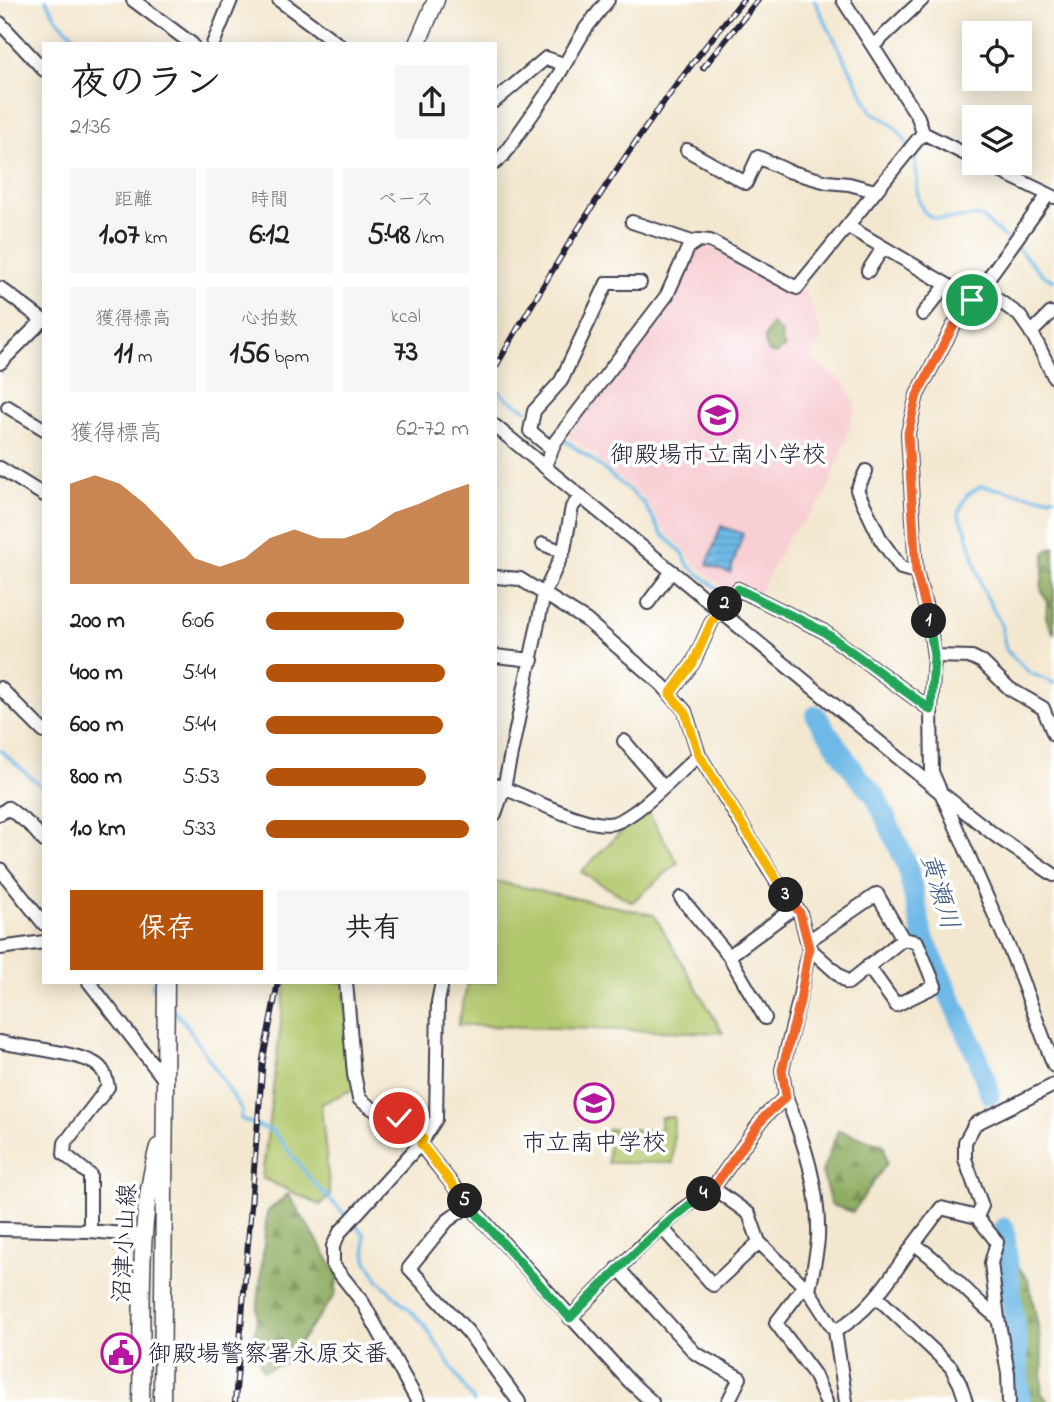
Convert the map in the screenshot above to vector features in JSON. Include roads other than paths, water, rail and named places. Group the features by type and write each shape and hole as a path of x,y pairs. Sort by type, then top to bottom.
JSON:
{"main road":[{"path":"418,42 436,0"},
{"name":"沼津小山線","path":"162,1402 166,984"},
{"name":"沼津小山線","path":"141,1402 144,1236 150,1176 163,1131"}],"street":[{"path":"133,0 189,42"},
{"path":"214,42 231,0"},
{"path":"279,0 335,42"},
{"path":"497,161 552,86 586,28 608,0"},
{"path":"545,466 553,446 564,430 667,295 688,248 698,240 710,241 797,288 919,137 918,117 843,0"},
{"path":"873,46 922,0"},
{"path":"0,23 42,68"},
{"path":"497,99 547,58 563,64"},
{"path":"919,137 962,154"},
{"path":"687,150 746,183 758,157 788,171 874,191"},
{"path":"1008,175 1051,196 1019,235 953,327 917,395 908,433 916,572 928,615 934,656 932,772 1013,957 1050,1047 1054,1066"},
{"path":"632,222 695,243"},
{"path":"847,226 972,300"},
{"path":"868,271 883,248"},
{"path":"553,446 530,430 534,411 561,381 607,283 640,283"},
{"path":"923,314 946,286"},
{"path":"0,288 42,319"},
{"path":"981,288 1020,316 1054,377"},
{"path":"1031,333 1051,313"},
{"path":"0,363 42,321"},
{"path":"8,407 42,428"},
{"path":"497,428 940,792 996,836 1054,875"},
{"path":"0,468 42,494"},
{"path":"866,471 857,490 881,540 901,568 916,572"},
{"path":"581,496 572,507 563,552 544,594 532,660 499,786 590,822 612,823 629,816 699,755"},
{"path":"543,544 563,552"},
{"path":"648,603 672,571"},
{"path":"497,578 520,579 586,620 670,694 685,712 699,755 745,831 800,913 808,944 800,1001 782,1070 786,1097 800,1131 817,1204 818,1240 806,1289 776,1323 814,1374 826,1402"},
{"path":"670,694 693,663 712,621 738,589 823,631 931,710"},
{"path":"497,656 532,660"},
{"path":"934,656 972,657 982,662 1010,689 1043,708 1054,735"},
{"path":"0,688 42,730"},
{"path":"624,741 663,787"},
{"path":"0,814 8,808 30,825 42,839"},
{"path":"0,869 42,922"},
{"path":"808,944 877,894 903,939 917,942 935,986 896,1005 868,966"},
{"path":"681,898 729,956 765,1018"},
{"path":"729,956 795,907"},
{"path":"808,944 848,983 903,939"},
{"path":"0,948 42,942"},
{"path":"91,984 164,1079"},
{"path":"346,984 354,1074 359,1099 373,1109 399,1118 422,1141 469,1205 570,1318 652,1402"},
{"path":"418,1402 363,1303 333,1265 333,1246 340,1233 422,1141 436,1119 438,1002 442,984"},
{"path":"0,1042 80,1058 96,1064 105,1073 108,1087 65,1143 65,1154 90,1175 90,1231"},
{"path":"977,1217 982,1206 965,1159 965,1142 975,1124 1054,1085"},
{"path":"570,1318 618,1268 680,1211 713,1188 765,1116 786,1097"},
{"path":"713,1188 749,1214 759,1242 806,1289 835,1331 846,1402"},
{"path":"469,1205 447,1221 409,1268 468,1332 519,1402"},
{"path":"835,1331 853,1320 877,1297 941,1208 977,1217 997,1241 991,1263 1008,1373 1009,1402"},
{"path":"663,1228 713,1285 759,1242"},
{"path":"0,1229 90,1231 144,1236"},
{"path":"914,1244 929,1254 979,1305 998,1318"},
{"path":"618,1268 695,1353 740,1378 728,1402"},
{"path":"877,1297 951,1367 966,1402"}],"water":[{"path":"721,526 743,534 730,573 707,565"}],"waterway":[{"path":"46,0 57,19 80,42"},
{"name":"黄瀬川","path":"814,0 872,112 893,125 908,145"},
{"name":"黄瀬川","path":"912,151 919,198 926,214 944,219 980,216 1010,242"},
{"name":"黄瀬川","path":"1016,247 1044,276 1054,280"},
{"path":"497,389 506,398 527,410"},
{"path":"538,425 590,458 643,502 662,534 683,553 688,565 724,594"},
{"name":"黄瀬川","path":"1054,497 1039,497 981,486 967,495 958,513 966,530 982,588 1001,624 1006,650 1030,673 1054,683"},
{"name":"黄瀬川","path":"816,716 858,777 876,797 907,865 923,937 978,1058 990,1094"},
{"path":"0,750 42,787"},
{"path":"153,984 159,995"},
{"path":"171,1008 186,1024 242,1110 241,1119 274,1132 313,1182 364,1234 366,1259 379,1281 423,1323 474,1402"},
{"name":"黄瀬川","path":"1004,1228 1020,1402"}],"railway":[{"path":"497,365 580,225 642,133 743,0"},
{"path":"703,68 758,0"},
{"path":"235,1402 263,1059 278,984"}],"place":[{"name":"御殿場市立南小学校","path":"718,415"},
{"name":"市立南中学校","path":"594,1103"},
{"name":"御殿場警察署永原交番","path":"121,1353"}]}
